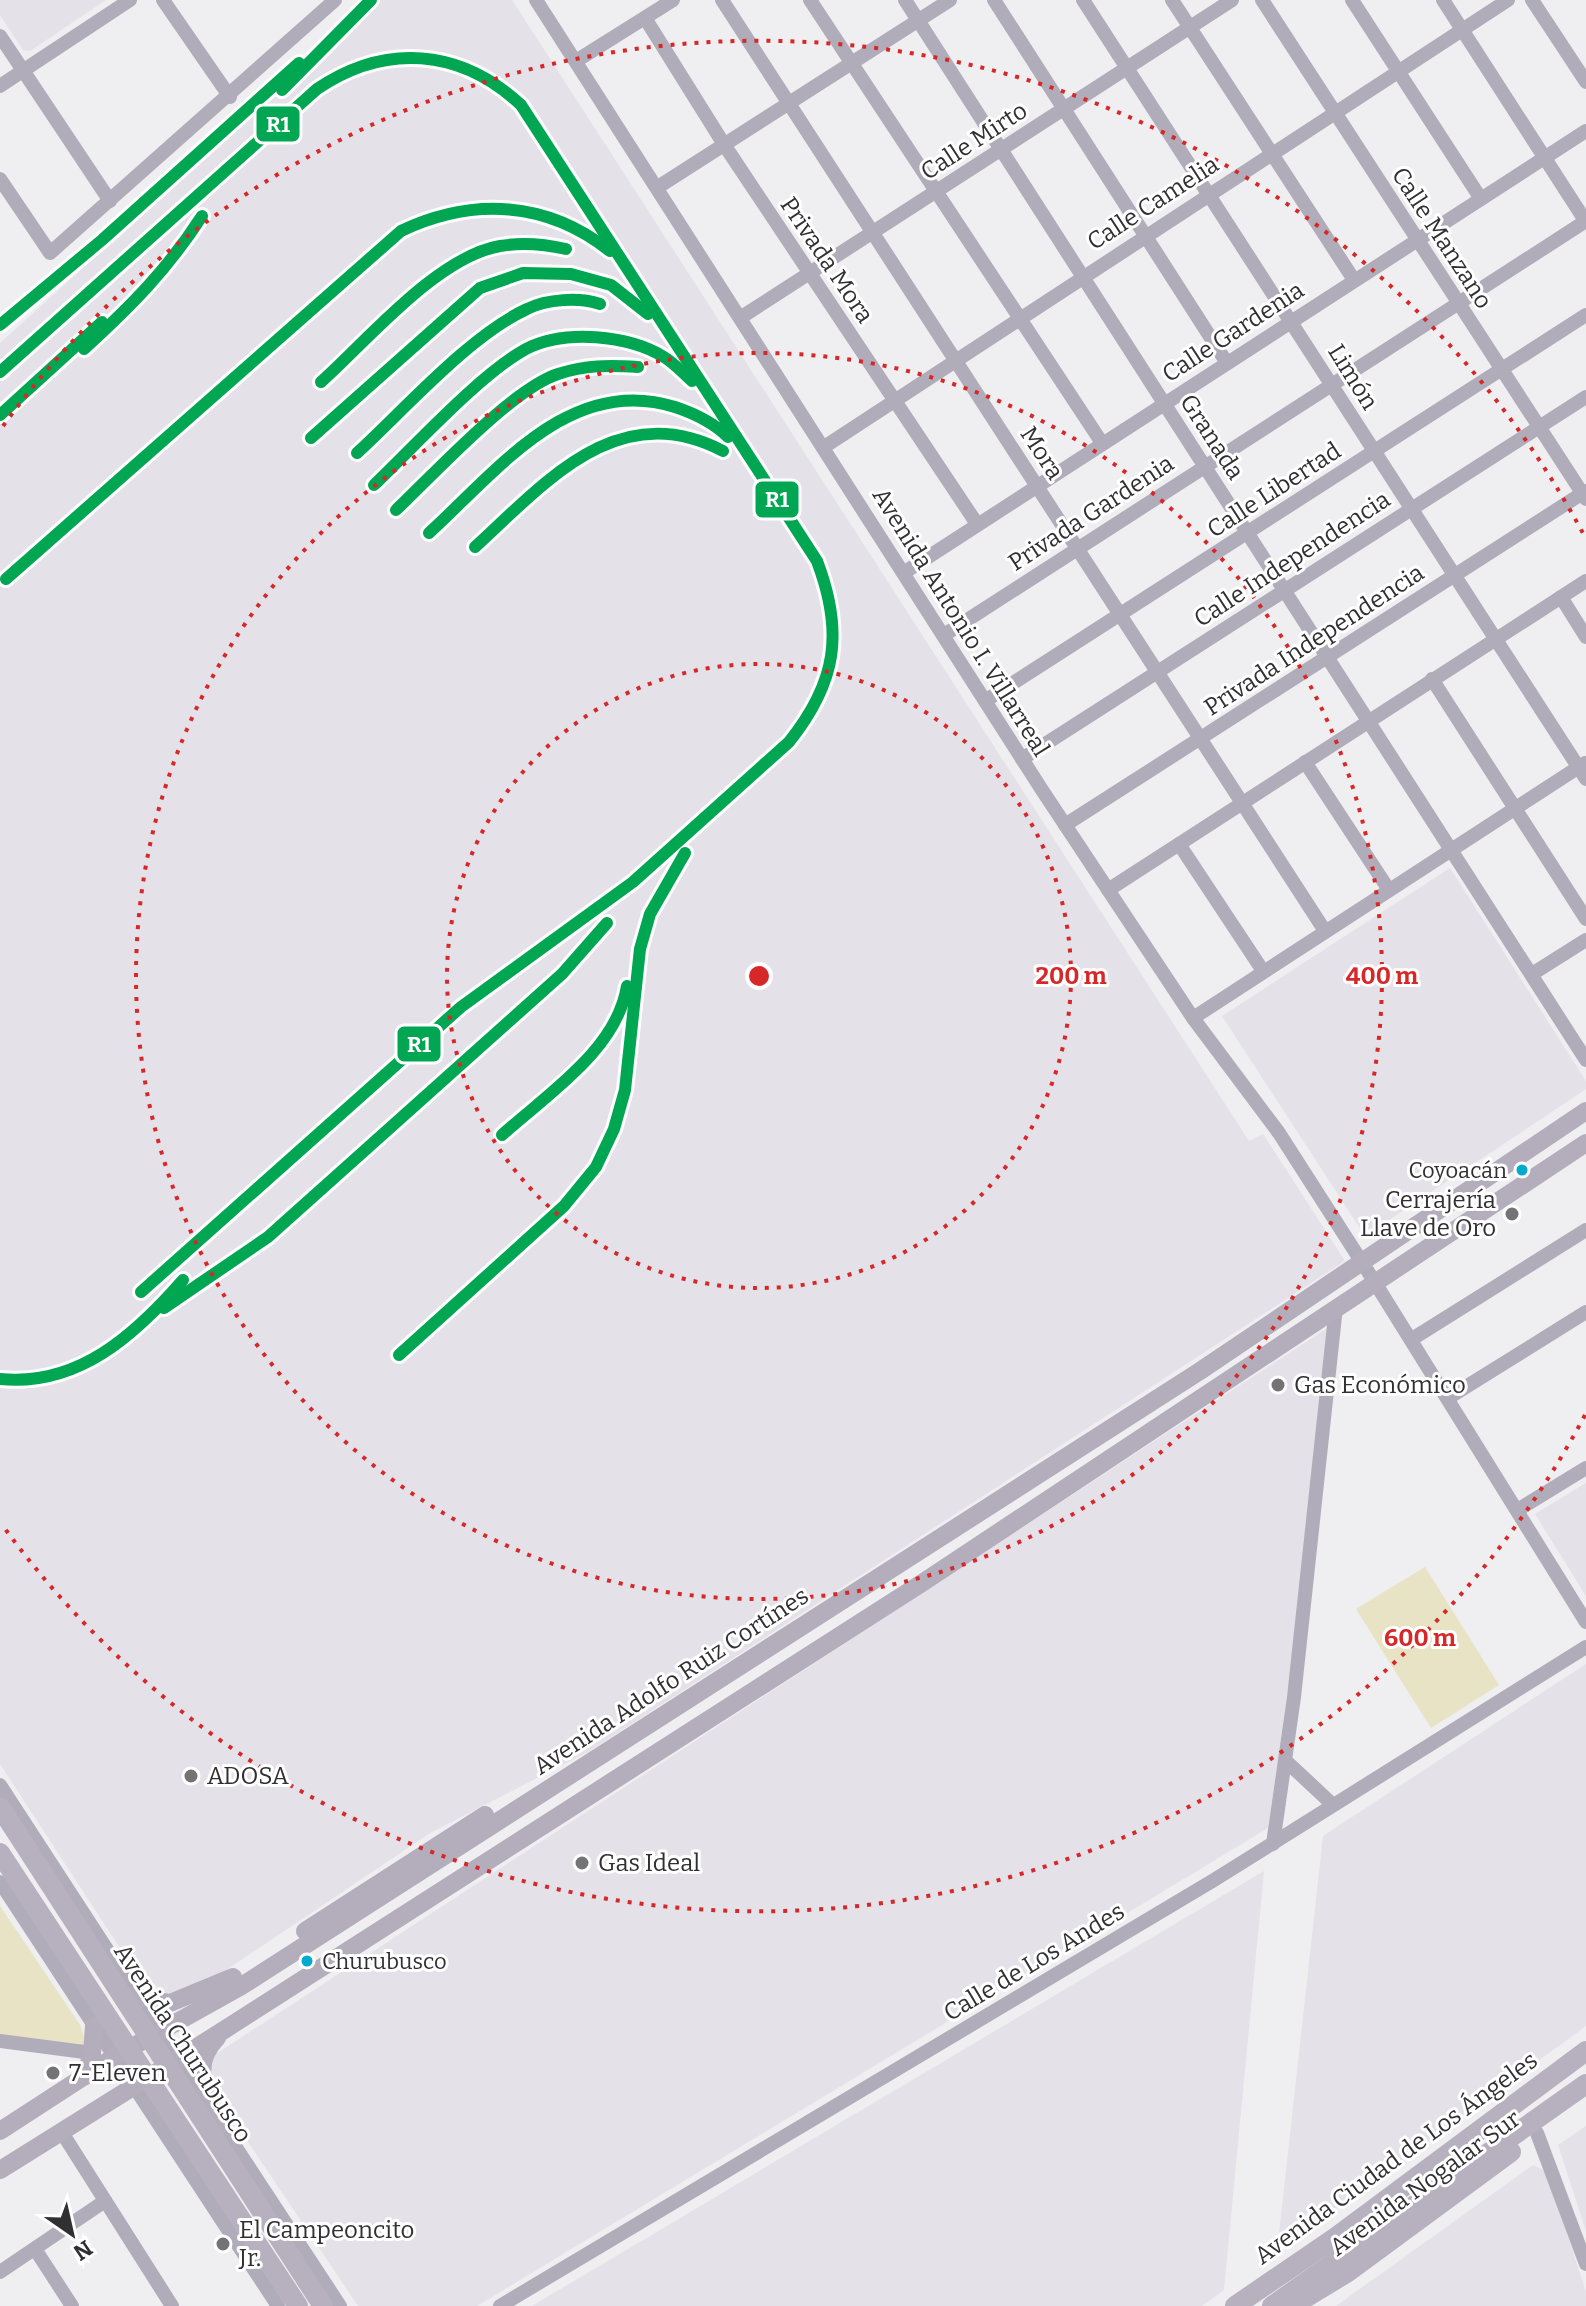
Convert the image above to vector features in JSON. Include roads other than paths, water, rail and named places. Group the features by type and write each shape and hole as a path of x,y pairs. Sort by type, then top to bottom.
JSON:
{"highway":[{"name":"Avenida Churubusco","path":"0,1807 292,2277 298,2306"},
{"name":"Avenida Churubusco","path":"0,1853 292,2277 323,2306"},
{"name":"Avenida Ciudad de Los Ángeles","path":"1235,2306 1336,2237 1582,2056"},
{"path":"1272,2306 1586,2084"},
{"name":"Avenida Nogalar Sur","path":"1292,2306 1348,2272 1586,2099"}],"main road":[{"name":"Avenida Adolfo Ruiz Cortínes","path":"0,2131 114,2057 240,1987 1200,1371 1586,1111"},
{"path":"0,2170 922,1583 1586,1143"},
{"path":"136,1997 170,2003 213,1988 477,1819 567,1776"},
{"path":"85,2076 92,2053 94,2026"},
{"path":"221,2125 200,2073 207,2048 224,2030"}],"street":[{"path":"0,86 130,0"},
{"path":"163,0 230,97"},
{"path":"0,179 50,253 230,97 335,0"},
{"name":"Avenida Antonio I. Villarreal","path":"536,0 1065,825 1193,1018 1279,1133 1374,1281"},
{"path":"576,61 673,0"},
{"name":"Mora","path":"722,0 1325,931"},
{"path":"810,0 1102,443"},
{"name":"Granada","path":"905,0 1586,1060"},
{"path":"658,187 950,0"},
{"path":"994,0 1227,363"},
{"name":"Limón","path":"1083,0 1583,769"},
{"path":"1172,0 1354,280"},
{"name":"Calle Mirto","path":"740,318 1232,0"},
{"name":"Calle Manzano","path":"1262,0 1500,370 1585,495"},
{"path":"1352,0 1481,199"},
{"path":"1443,0 1586,221"},
{"name":"Calle Camelia","path":"824,447 1081,276 1508,0"},
{"path":"1532,0 1586,82"},
{"name":"Privada Mora","path":"645,18 725,146 977,524"},
{"path":"0,36 110,201"},
{"name":"Calle Gardenia","path":"905,572 1586,131"},
{"name":"Privada Gardenia","path":"944,635 1586,221"},
{"name":"Calle Libertad","path":"985,701 1586,315"},
{"name":"Calle Independencia","path":"1022,759 1586,397"},
{"name":"Privada Independencia","path":"1065,825 1585,495"},
{"path":"1108,890 1586,581"},
{"path":"1561,597 1586,637"},
{"path":"1432,679 1586,919"},
{"path":"1305,762 1389,890"},
{"path":"1193,1018 1514,808 1583,769"},
{"path":"1179,844 1263,971"},
{"path":"1532,974 1586,940"},
{"path":"1412,1339 1586,1230"},
{"path":"1374,1281 1519,1509 1586,1622"},
{"path":"1273,1844 1286,1761 1336,1307"},
{"path":"1448,1398 1586,1312"},
{"path":"1519,1509 1586,1468"},
{"name":"Calle de Los Andes","path":"500,2306 1273,1844 1586,1647"},
{"path":"1286,1761 1333,1805"},
{"path":"0,1785 340,2306"},
{"path":"0,1882 278,2306"},
{"path":"0,2041 92,2053"},
{"path":"154,2118 198,2090"},
{"path":"178,2154 221,2125"},
{"path":"61,2131 172,2306"},
{"path":"1537,2133 1586,2264"},
{"path":"0,2272 105,2201"},
{"path":"35,2249 72,2306"}],"place":[{"name":"Coyoacán","path":"1522,1170"},
{"name":"Cerrajería Llave de Oro","path":"1512,1214"},
{"name":"Gas Económico","path":"1278,1385"},
{"name":"ADOSA","path":"191,1776"},
{"name":"Gas Ideal","path":"582,1863"},
{"name":"Churubusco","path":"307,1961"},
{"name":"7-Eleven","path":"53,2073"},
{"name":"El Campeoncito Jr.","path":"223,2244"}]}
